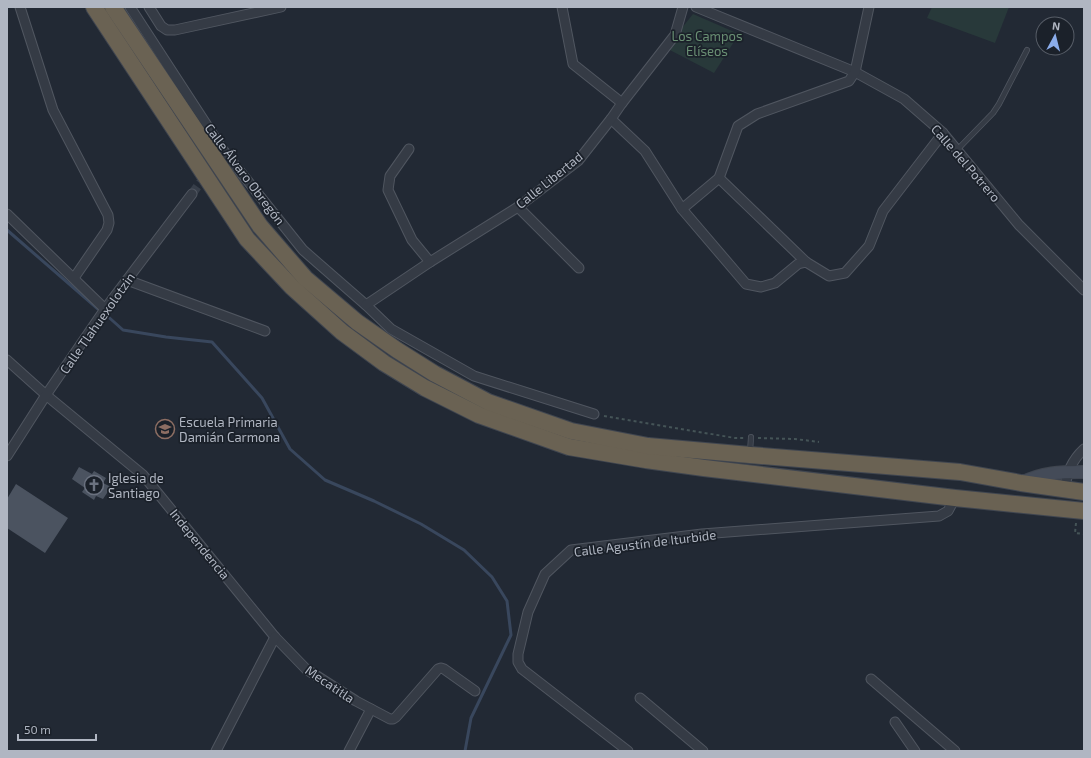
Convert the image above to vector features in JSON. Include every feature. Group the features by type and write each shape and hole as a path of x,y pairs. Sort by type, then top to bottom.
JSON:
{"highway":[{"path":"94,7 247,239 292,287 342,332 384,363 425,388 479,415 569,447 704,468 955,498 1081,511"},
{"path":"112,7 260,226 304,278 357,322 397,350 435,374 488,402 571,431 648,446 960,472 1084,492"}],"main road":[{"path":"1021,483 1029,478 1048,473 1084,472"}],"street":[{"path":"20,7 53,110 108,215 109,223 107,230 74,278"},
{"name":"Calle Álvaro Obregón","path":"130,7 222,152 303,250 391,329 474,376 594,414"},
{"path":"149,7 161,26 167,30 175,30 255,10 281,7"},
{"path":"562,7 574,64 622,103"},
{"name":"Calle Libertad","path":"366,305 430,262 518,207 578,161 675,35 683,7"},
{"name":"Calle del Potrero","path":"696,7 855,72 904,99 943,133 1018,225 1084,290"},
{"path":"682,209 718,178 738,126 757,114 849,81 855,72 869,7"},
{"path":"611,119 645,151 682,209 746,284 761,287 775,283 798,264 806,262"},
{"path":"718,178 806,262 829,276 845,273 869,246 883,211 943,133"},
{"path":"409,149 390,176 388,190 412,240 430,262"},
{"name":"Calle Tlahuexolotzin","path":"7,456 46,395 105,309 192,194"},
{"path":"518,207 579,268"},
{"path":"7,214 105,309"},
{"path":"127,280 265,331"},
{"name":"Independencia","path":"7,360 46,395 143,475 275,637"},
{"path":"1064,489 1068,472 1076,456 1084,449"},
{"name":"Calle Agustín de Iturbide","path":"628,751 522,669 518,662 518,654 528,612 545,574 571,550 702,534 939,516 948,511 955,498"},
{"path":"216,751 275,637"},
{"name":"Mecatitla","path":"275,637 306,670 356,702 390,719 396,717 438,669 441,668 475,691"},
{"path":"871,679 955,751"},
{"path":"640,698 704,751"},
{"path":"349,751 371,709"},
{"path":"895,722 915,751"}],"lane":[{"path":"957,150 993,113 1027,50"},
{"path":"750,455 751,437"}],"path":[{"path":"594,414 735,438 751,437 795,439 818,442"},
{"path":"1081,511 1075,533 1084,534"}],"green space":[{"path":"932,7 1009,7 995,43 927,18"},
{"name":"Los Campos Elíseos","path":"693,14 739,34 714,73 666,48"}],"building":[{"name":"Iglesia de Santiago","path":"79,467 92,474 94,471 106,478 103,483 111,487 103,499 96,496 94,500 82,492 85,488 72,479"},
{"path":"16,484 68,518 45,553 7,528 7,499"}],"waterway":[{"path":"7,230 98,309"},
{"path":"104,313 123,330 212,342 262,398 290,449 325,480 374,501 421,524 464,550 492,577 507,601 511,635 471,718 465,751"}],"tunnel":[{"path":"192,194 218,158"}],"place":[{"name":"Escuela Primaria Damián Carmona","path":"165,429"},
{"name":"Iglesia de Santiago","path":"94,485"}]}
